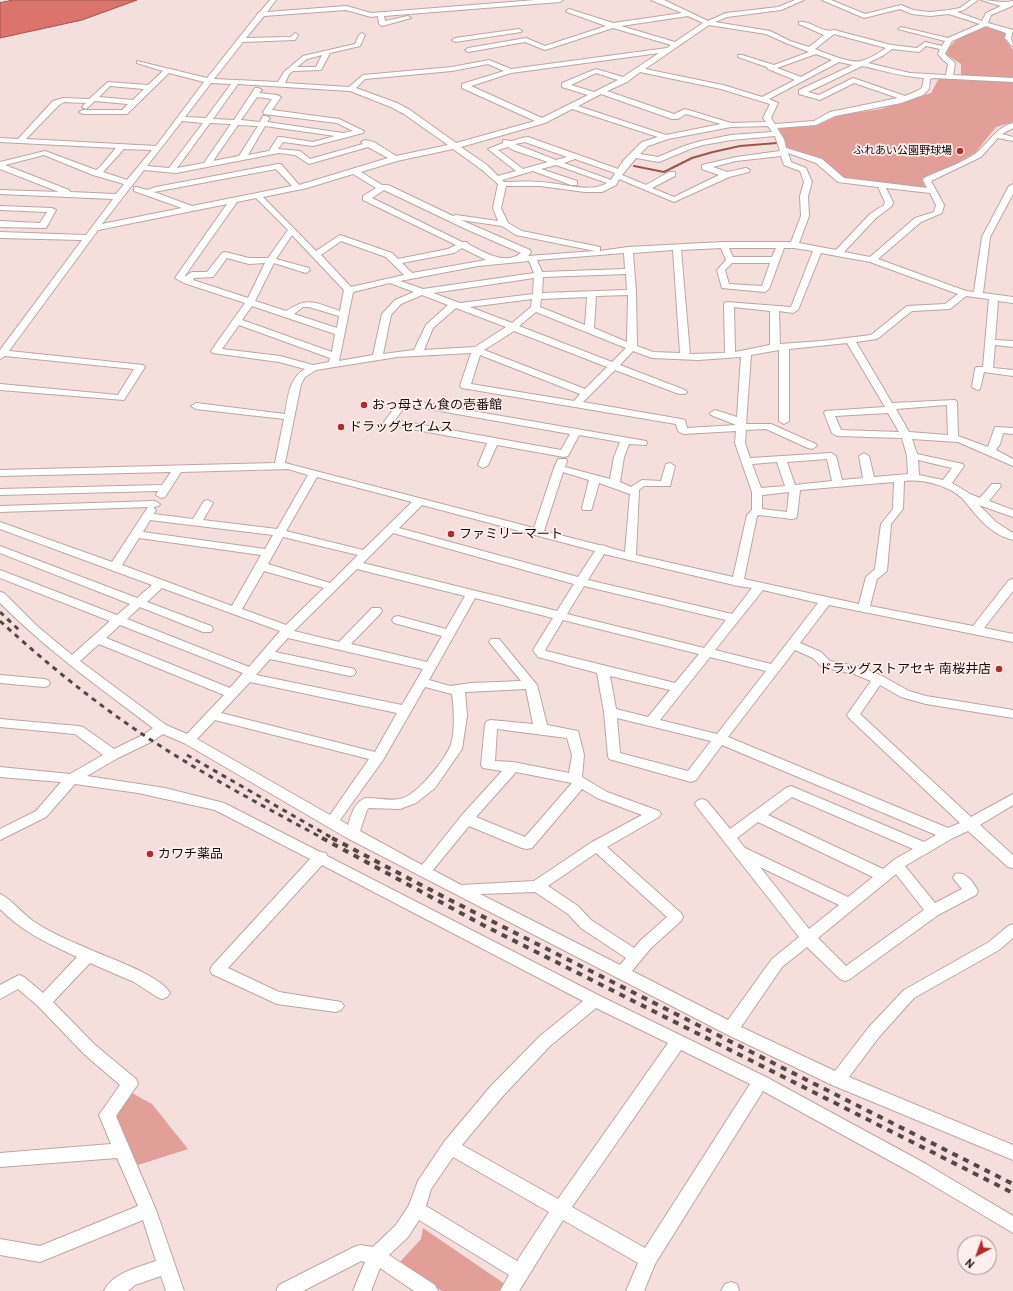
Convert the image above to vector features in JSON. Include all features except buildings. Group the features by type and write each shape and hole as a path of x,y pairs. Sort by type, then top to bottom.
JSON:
{"street":[{"path":"1,354 97,228 129,183 158,148 260,14 273,0"},
{"path":"260,14 346,8 363,14 381,14 497,8 560,0"},
{"path":"661,0 708,24 768,32 788,42 838,60 893,70 909,75 1013,80"},
{"path":"97,228 297,187 395,159 455,146 542,121 624,80 708,24 726,15 779,9 801,0"},
{"path":"825,0 864,16 901,7 912,12 930,14 949,12 962,9 975,0"},
{"path":"984,0 1010,5"},
{"path":"949,77 952,63 945,59 941,54 949,40 984,25 988,14 1010,5"},
{"path":"569,11 644,36 677,44"},
{"path":"949,12 984,25 1012,32 1008,38 1013,44"},
{"path":"381,14 382,24 402,19 439,14"},
{"path":"468,50 526,40 545,48 615,26 689,14"},
{"path":"801,22 829,34"},
{"path":"901,29 949,40"},
{"path":"455,40 519,31"},
{"path":"800,79 770,68 798,59 813,51 829,34 834,32 891,47 919,50 925,44 944,48"},
{"path":"240,40 293,39 295,35"},
{"path":"280,85 286,73 305,57 358,45 362,35"},
{"path":"338,43 353,46"},
{"path":"891,47 882,54 802,92 820,98 852,80 904,98"},
{"path":"542,121 465,86 510,71 670,49"},
{"path":"292,69 319,70 327,52"},
{"path":"740,56 774,67"},
{"path":"764,99 797,83 800,79 838,60"},
{"path":"139,62 168,71 209,80 351,89 394,104 484,167 499,182 540,184 592,190 602,190 613,183 626,162 645,144 666,137 731,125 816,123 839,112 890,103 920,93 925,89 926,78 936,76"},
{"path":"351,89 363,78 452,69 489,62 510,71"},
{"path":"641,70 700,81 774,103 767,118 777,134 787,163 803,170 808,182 804,196 804,216 794,245"},
{"path":"149,87 108,84 91,100 83,112 122,113 168,71"},
{"path":"624,80 596,71 565,85 675,117 686,111 731,125"},
{"path":"172,170 236,82"},
{"path":"207,165 262,84"},
{"path":"242,158 264,124 267,112 277,97 255,95"},
{"path":"20,141 59,101 91,100 134,102"},
{"path":"571,106 666,137"},
{"path":"267,112 339,121 360,131 314,144 281,139 272,152"},
{"path":"180,119 264,124 347,135 371,144 395,159"},
{"path":"872,260 918,220 938,213 940,205 927,180 957,168 979,154 1002,129 1013,125"},
{"path":"494,134 509,144 555,163 613,183"},
{"path":"634,155 659,160 674,151 692,145 744,136 777,134"},
{"path":"996,135 1013,138"},
{"path":"522,172 492,149 525,139 619,174 674,200 726,175 746,170"},
{"path":"0,140 158,148"},
{"path":"142,168 172,170 279,151 297,153 309,162 371,144"},
{"path":"96,173 103,169 121,147"},
{"path":"726,175 706,167 736,159 784,151 819,161 841,180 881,186 933,191"},
{"path":"0,165 45,153 96,173 129,183"},
{"path":"499,182 522,172 575,157"},
{"path":"0,158 8,158 13,161"},
{"path":"0,165 65,191 67,195"},
{"path":"148,192 156,189 278,166 297,187"},
{"path":"534,169 592,190"},
{"path":"354,171 380,188"},
{"path":"646,188 672,174"},
{"path":"499,182 497,208 504,224"},
{"path":"838,253 873,216 888,206 889,202 881,186"},
{"path":"978,294 986,237 1013,186"},
{"path":"495,261 464,244 366,198 380,188 385,187 530,255 539,275 535,308 512,327 476,350 465,386 681,422 683,431 741,425 767,426 812,446"},
{"path":"137,189 190,209"},
{"path":"0,192 119,197"},
{"path":"257,195 349,290"},
{"path":"234,200 179,278 340,332"},
{"path":"1003,204 1013,205"},
{"path":"0,208 52,210 43,226 0,224"},
{"path":"409,218 431,208"},
{"path":"451,218 457,217 504,224 519,233 582,247 615,251"},
{"path":"450,238 471,228"},
{"path":"292,230 271,260 250,302 216,351 280,358 313,368"},
{"path":"0,235 89,238"},
{"path":"316,255 340,238 389,255 410,276"},
{"path":"530,255 542,238"},
{"path":"396,262 451,251 464,244"},
{"path":"349,290 410,276 520,258 530,255 594,254 628,250 760,244 794,245 872,260 964,293 1013,300"},
{"path":"724,245 730,260"},
{"path":"775,260 730,260 721,270 725,286 765,289 781,245"},
{"path":"677,248 684,356"},
{"path":"730,355 729,304 793,310 818,249"},
{"path":"576,404 632,347 632,292 628,250"},
{"path":"187,281 192,275 210,275 224,255 249,261 271,260 306,270"},
{"path":"377,356 387,314 398,302 422,292 539,275 629,271"},
{"path":"391,280 682,392"},
{"path":"335,360 349,290"},
{"path":"418,353 429,326 456,305 537,296 632,292"},
{"path":"535,308 652,355 730,355 780,347 874,338 910,308 947,307 964,293"},
{"path":"589,329 592,294"},
{"path":"988,370 994,298"},
{"path":"287,314 300,305 310,304 344,315"},
{"path":"774,308 780,347 784,421"},
{"path":"237,321 335,360"},
{"path":"850,340 906,435 912,456 914,477"},
{"path":"990,342 1013,344"},
{"path":"279,467 296,384 302,375 313,368 335,360 476,350 587,393"},
{"path":"746,353 740,443 757,492 757,511"},
{"path":"0,387 121,398 140,367 1,354"},
{"path":"978,387 980,370 1013,373"},
{"path":"564,454 389,422 403,402 587,433 625,442 642,443"},
{"path":"953,439 952,402 829,414 837,433 906,435 953,439 960,439 990,451 1013,463"},
{"path":"196,406 289,417"},
{"path":"715,413 741,425"},
{"path":"990,451 995,444 1000,429 1013,431"},
{"path":"538,532 564,454 576,432"},
{"path":"483,466 493,441"},
{"path":"614,484 619,457 625,442"},
{"path":"746,461 831,456 838,483"},
{"path":"864,456 869,481"},
{"path":"912,456 959,466 946,484"},
{"path":"738,582 752,515 757,511 792,516 795,490 791,488 781,459"},
{"path":"0,473 288,466 419,502 602,548 630,557 826,601 1013,638"},
{"path":"632,491 642,483 666,484 670,466"},
{"path":"115,566 178,468"},
{"path":"559,468 595,478 635,492 630,557"},
{"path":"235,611 314,474"},
{"path":"757,492 838,483 914,477 946,484 966,496 1013,514"},
{"path":"587,508 595,478"},
{"path":"864,608 872,577 881,571 886,524 898,509 899,479"},
{"path":"982,502 996,486"},
{"path":"0,492 165,488"},
{"path":"966,496 982,517 1002,532 1013,537"},
{"path":"189,740 232,694 287,631 419,502"},
{"path":"196,522 208,503"},
{"path":"0,509 155,504"},
{"path":"147,516 280,533 366,554"},
{"path":"0,525 115,566 287,631 430,667"},
{"path":"390,529 582,582 734,618"},
{"path":"136,534 269,553"},
{"path":"602,548 539,650 542,654 678,688"},
{"path":"0,549 208,629"},
{"path":"355,565 774,669"},
{"path":"261,566 332,587"},
{"path":"0,574 118,620 248,675 405,710"},
{"path":"72,661 161,583"},
{"path":"976,630 1013,583"},
{"path":"651,722 760,586"},
{"path":"332,822 378,757 472,594"},
{"path":"0,596 33,629 72,661 162,728 189,740 352,834 731,1029 838,1080 1013,1153"},
{"path":"603,670 610,712 614,756 691,777 826,601"},
{"path":"342,646 376,611"},
{"path":"398,620 449,634"},
{"path":"97,639 232,694"},
{"path":"495,642 531,685 541,729"},
{"path":"793,645 817,655 826,664 857,670 878,679 905,694 926,700 1013,714"},
{"path":"266,654 350,672"},
{"path":"0,679 44,683"},
{"path":"878,679 853,715 926,782 969,825 1013,863"},
{"path":"422,682 450,690 531,685"},
{"path":"352,834 361,808 366,804 400,804 411,800 430,785 456,749 461,716 458,689"},
{"path":"610,712 720,739 948,834"},
{"path":"212,716 378,757"},
{"path":"0,724 78,730 113,755"},
{"path":"459,890 537,886 597,846 654,814 602,795 578,780 513,767 488,765 491,724 573,734 578,755 578,780 526,844 467,819"},
{"path":"0,835 41,814 73,778 113,755 148,738 162,728"},
{"path":"424,872 467,819 513,767"},
{"path":"0,772 73,778 194,799 219,806 595,1000 760,1082 920,1169 1013,1225"},
{"path":"728,838 791,791 924,848"},
{"path":"731,1029 777,963 897,866 948,834 969,825 1013,799"},
{"path":"702,804 808,938 846,975 933,911 971,890 960,878"},
{"path":"758,816 884,876"},
{"path":"597,846 676,917 646,944 622,973"},
{"path":"738,851 850,904"},
{"path":"321,858 217,970 277,998 336,1006"},
{"path":"897,866 933,911"},
{"path":"537,886 573,910 586,924 635,957"},
{"path":"0,900 7,909 31,927 87,956 138,977 162,993"},
{"path":"838,1080 874,1032 909,994 994,946 1013,930"},
{"path":"43,1002 87,956"},
{"path":"0,993 19,981 43,1002 89,1049 130,1084 107,1115 148,1210 176,1291"},
{"path":"362,1291 376,1256 402,1231 416,1209 424,1186 450,1147 496,1092 545,1041 595,1000"},
{"path":"509,1291 560,1210 678,1041"},
{"path":"635,1291 648,1259 760,1082"},
{"path":"450,1147 648,1259"},
{"path":"0,1160 122,1150"},
{"path":"416,1209 520,1272"},
{"path":"0,1247 40,1254 148,1210"},
{"path":"285,1291 360,1252 376,1256 429,1291"},
{"path":"113,1291 130,1279 167,1266"}],"shaded area":[{"path":"14,0 137,0 82,20 0,38 0,3"},
{"path":"985,27 1006,33 1004,38 1013,50 1013,78 961,75 961,64 944,53 958,38"},
{"path":"939,78 1013,82 1013,122 996,127 975,153 952,166 922,179 925,188 841,180 818,157 783,149 779,128 818,125 840,115 881,109 931,93"},
{"path":"130,1092 152,1104 188,1149 138,1165 112,1115"},
{"path":"423,1228 515,1291 442,1291 399,1263 421,1239"}],"waterway":[{"path":"634,166 664,172 692,158 713,152 740,146 777,143"}],"railway":[{"path":"0,612 19,630"},
{"path":"0,621 71,682 148,738 213,778 324,839"},
{"path":"187,755 334,839"},
{"path":"322,838 483,925 1013,1193"},
{"path":"332,838 446,898 1013,1184"}],"place":[{"name":"ふれあい公園野球場","path":"960,151"},
{"name":"おっ母さん食の壱番館","path":"364,405"},
{"name":"ドラッグセイムス","path":"341,427"},
{"name":"ファミリーマート","path":"451,534"},
{"name":"ドラッグストアセキ 南桜井店","path":"999,669"},
{"name":"カワチ薬品","path":"150,854"}]}
